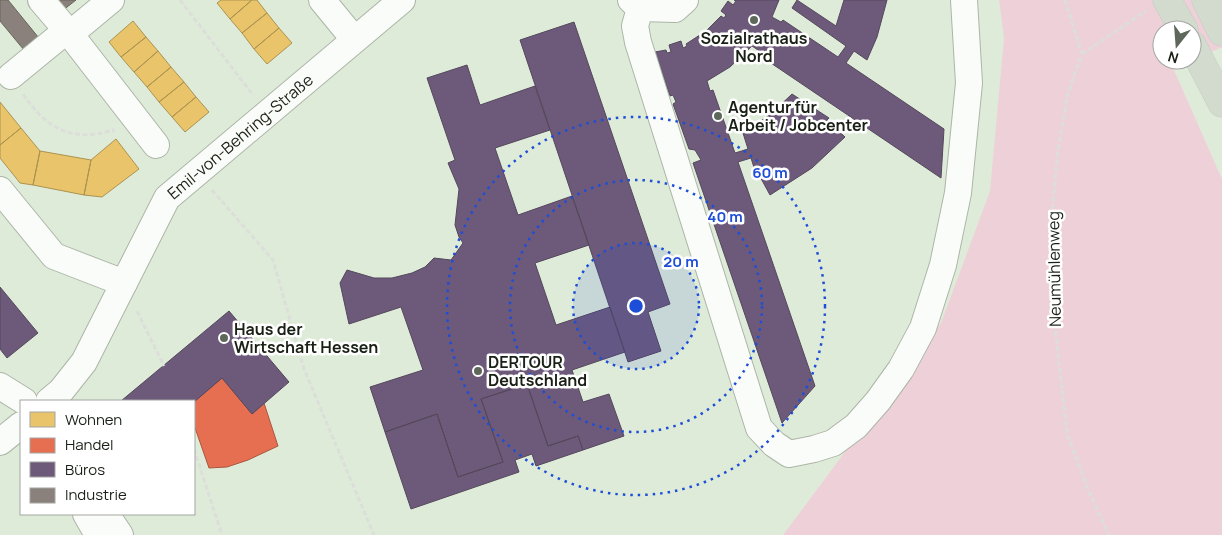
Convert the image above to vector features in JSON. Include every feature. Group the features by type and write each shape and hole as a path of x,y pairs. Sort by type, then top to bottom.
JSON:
{"highway":[{"path":"1206,0 1219,28"},
{"path":"1160,3 1175,20"},
{"path":"1202,57 1222,84"},
{"path":"1202,64 1222,103"}],"street":[{"path":"41,0 69,32 156,145"},
{"path":"11,76 111,0"},
{"path":"322,0 354,39"},
{"name":"Emil-von-Behring-Straße","path":"52,400 84,362 167,198 268,115 354,39 402,0"},
{"path":"685,0 675,10 636,4 638,42 759,428 774,444 789,454 833,443 856,426 878,401 901,369 923,328 943,265 958,193 969,83 964,0"},
{"path":"0,190 54,256 124,283"},
{"path":"0,386 22,400"},
{"path":"70,515 70,523 79,535"},
{"path":"87,515 98,535"},
{"path":"107,515 120,535"}],"path":[{"name":"Emil-von-Behring-Straße","path":"180,0 255,97"},
{"path":"1065,0 1082,54 1160,3"},
{"name":"Neumühlenweg","path":"1082,54 1068,93 1058,148 1051,225 1051,292 1067,433 1088,489 1109,535"},
{"path":"11,76 34,110 55,127 70,134 82,135 99,134 113,130 118,136"},
{"path":"191,178 211,189 273,260 304,369 374,535"},
{"path":"124,283 164,366"},
{"path":"195,452 222,535"}],"shaded area":[{"path":"999,0 1222,0 1222,47 1202,57 1202,20 1152,20 1152,70 1174,70 1222,179 1222,535 783,535 941,323 990,191 1004,38"}],"building: Wohnen":[{"path":"221,0 252,0 230,19 217,3"},
{"path":"252,0 257,0 267,13 242,33 230,19"},
{"path":"267,13 279,28 254,49 242,33"},
{"path":"133,21 146,37 121,57 109,42"},
{"path":"279,28 292,43 267,64 254,49"},
{"path":"146,37 158,51 134,72 121,57"},
{"path":"158,51 171,67 147,87 134,72"},
{"path":"171,67 184,82 159,102 147,87"},
{"path":"184,82 196,97 172,117 159,102"},
{"path":"196,97 209,112 185,132 172,117"},
{"path":"0,102 21,128 0,145"},
{"path":"21,128 40,151 33,185 20,183 0,158 0,145"},
{"path":"116,139 139,169 102,197 84,195 91,160"},
{"path":"40,151 91,160 84,195 33,185"}],"building: Handel":[{"path":"222,378 252,414 264,403 278,446 248,460 227,467 209,468 195,428 195,401"}],"building: Büros":[{"path":"734,0 779,0 772,17 781,22 783,20 838,57 846,46 792,8 797,0 836,26 844,0 887,0 877,37 867,60 854,51 846,63 944,129 941,178 759,55 761,52 752,46 730,67 707,81 710,91 713,90 735,153 748,149 743,133 771,114 792,94 829,118 827,120 845,137 812,168 770,195 758,173 756,174 751,158 738,162 815,386 782,423 693,163 701,160 695,150 689,149 673,104 676,102 673,95 670,96 655,52 666,50 667,53 671,52 669,45 681,41 683,48 687,46 686,44 706,31 721,16 724,18 726,15 721,11 728,1 733,5 736,1"},
{"path":"574,22 670,304 648,312 661,351 628,362 520,40"},
{"path":"467,65 480,105 535,86 550,130 495,148 518,215 572,196 589,245 535,263 556,325 610,307 625,352 572,370 583,402 609,394 624,436 583,450 578,436 548,446 527,384 481,399 503,462 458,477 437,414 385,432 370,387 423,370 401,307 349,324 340,283 347,270 374,278 392,278 412,273 425,267 434,258 451,260 463,243 455,225 459,189 448,163 455,160 427,78"},
{"path":"0,287 38,333 7,358 0,349"},
{"name":"Haus der Wirtschaft Hessen","path":"229,311 289,382 252,414 222,378 195,401 122,400"},
{"path":"527,384 548,446 578,436 583,450 536,466 532,454 515,460 519,472 411,509 385,432 437,414 458,477 503,462 481,399"}],"building: Industrie":[{"path":"0,0 8,0 43,43 29,56 0,21"},
{"path":"53,0 76,0 62,11"}],"place":[{"name":"Sozialrathaus Nord","path":"754,20"},
{"name":"Agentur für Arbeit / Jobcenter","path":"718,116"},
{"name":"Haus der Wirtschaft Hessen","path":"224,338"},
{"name":"DERTOUR Deutschland","path":"478,371"}]}
